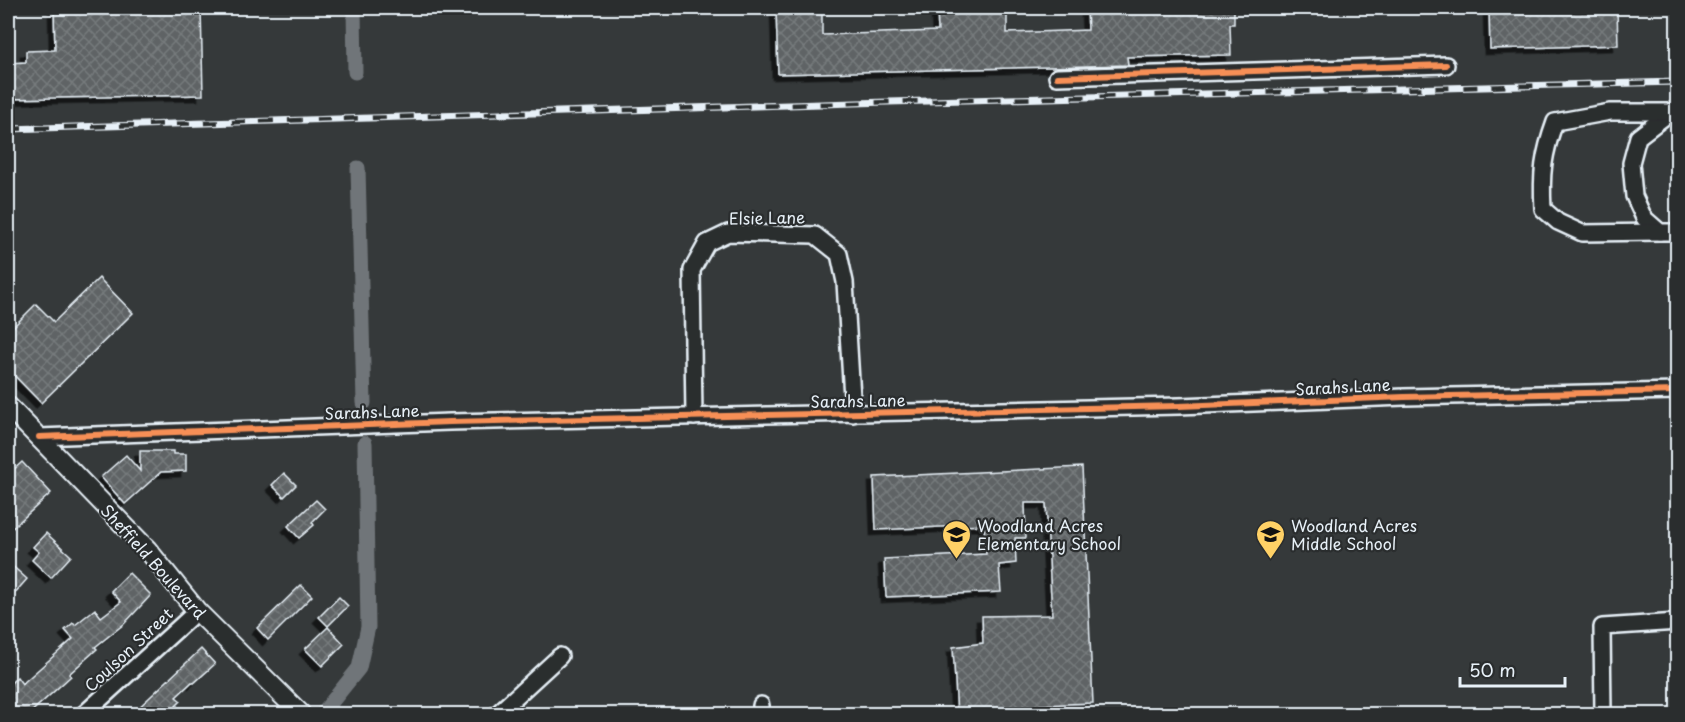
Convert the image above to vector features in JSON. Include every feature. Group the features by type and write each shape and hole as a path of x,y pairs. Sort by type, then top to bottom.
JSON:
{"street":[{"path":"1057,76 1446,65"},
{"path":"1673,111 1610,111 1555,122 1546,147 1541,177 1543,209 1558,222 1582,233 1677,232"},
{"path":"1660,232 1644,218 1634,196 1631,163 1638,137 1673,111"},
{"name":"Elsie Lane","path":"694,417 692,270 707,243 728,232 815,235 839,254 845,282 853,414"},
{"name":"Sarahs Lane","path":"39,437 320,426 1223,405 1404,397 1677,391"},
{"name":"Sheffield Boulevard","path":"8,406 147,549 197,611 298,711"},
{"name":"Coulson Street","path":"84,714 197,611"},
{"path":"1603,714 1602,627 1677,622"},
{"path":"497,714 560,656"}],"building":[{"path":"54,8 201,8 203,95 8,99 8,63 26,62 26,51 55,50"},
{"path":"776,8 822,8 822,35 938,31 937,8 1007,8 1007,33 1088,30 1087,8 1126,8 1126,12 1234,10 1234,24 1230,24 1231,55 1127,57 1128,65 778,74"},
{"path":"1489,8 1617,8 1618,45 1490,49"},
{"path":"99,278 133,313 41,403 8,369 8,332 36,304 54,322"},
{"path":"140,451 173,451 173,454 186,454 186,471 161,472 125,504 101,477 126,455 140,471"},
{"path":"22,462 51,493 8,532 8,475"},
{"path":"1082,467 1093,703 1041,705 1042,714 957,714 953,647 983,643 982,616 1052,615 1046,503 1025,503 1026,538 1015,538 1016,563 999,565 1001,592 886,597 884,559 986,554 984,525 876,530 874,477"},
{"path":"284,473 296,485 284,497 272,485"},
{"path":"316,500 325,509 312,522 314,525 299,538 288,526"},
{"path":"46,533 71,556 51,578 32,560 39,552 33,547"},
{"path":"8,562 27,579 14,594 8,588"},
{"path":"129,573 151,595 124,624 95,647 97,649 69,674 71,676 29,714 8,714 8,686 17,677 22,684 73,639 65,630 73,623 75,625 95,609 101,617 121,602 111,591"},
{"path":"301,585 312,596 268,640 257,628"},
{"path":"339,597 348,606 328,626 319,617"},
{"path":"328,627 344,644 322,666 305,649"},
{"path":"201,649 215,664 176,697 181,701 176,706 184,714 132,714"}],"waterway":[{"path":"354,8 355,72"},
{"path":"358,168 364,403"},
{"path":"322,714 359,668 368,627 365,443"}],"railway":[{"path":"8,129 888,102 1678,82"}],"cycle path":[{"path":"1057,77 1446,65"},
{"path":"39,437 450,422 1179,406 1404,397 1678,391"}],"place":[{"name":"Woodland Acres Elementary School","path":"956,560"},
{"name":"Woodland Acres Middle School","path":"1270,560"}]}
